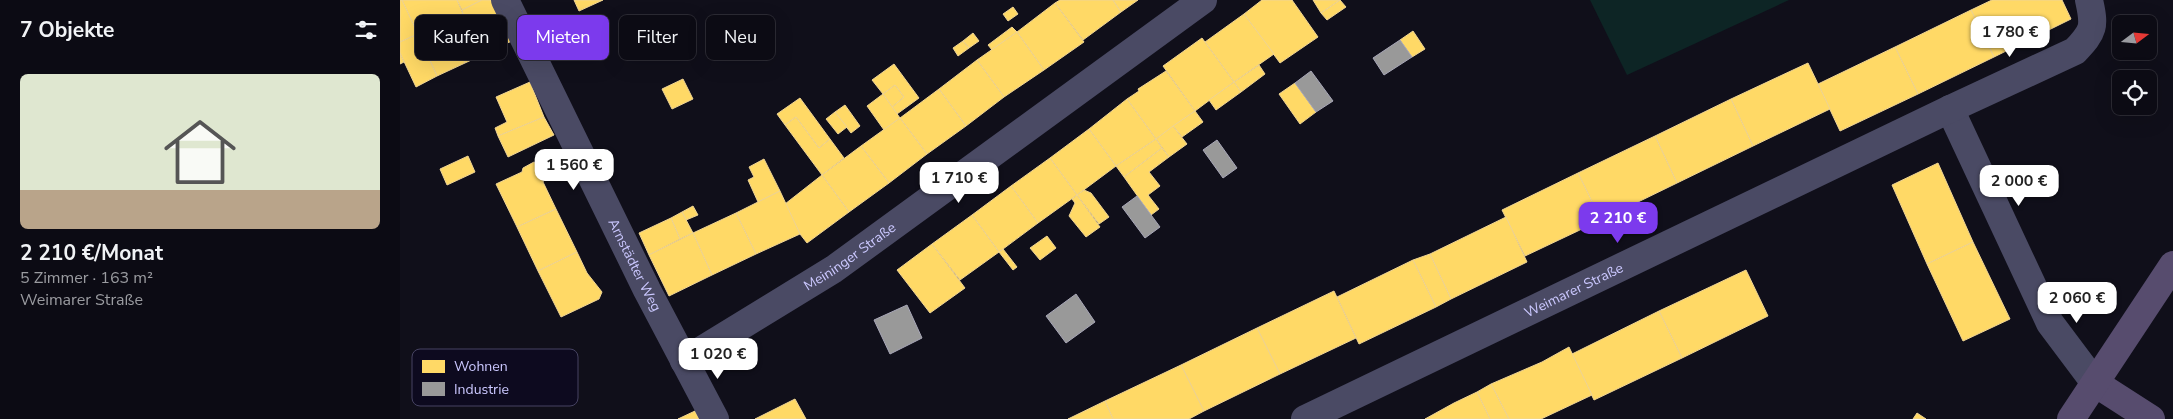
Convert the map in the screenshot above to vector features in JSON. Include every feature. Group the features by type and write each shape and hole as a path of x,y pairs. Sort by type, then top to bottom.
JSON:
{"main road":[{"path":"2071,419 2173,265"},
{"path":"2095,383 2112,419"},
{"path":"2095,383 2151,419"}],"street":[{"name":"Arnstädter Weg","path":"506,0 647,290 715,419"},
{"name":"Meininger Straße","path":"684,361 834,269 1203,0"},
{"name":"Weimarer Straße","path":"1305,419 1950,109 2075,51 2090,36 2093,18 2089,0"},
{"path":"1950,109 2050,323 2095,383"}],"green space":[{"path":"1590,0 1789,0 1627,75"}],"building: Wohnen":[{"path":"400,0 402,0 415,28 415,35 400,42"},
{"path":"402,0 457,0 463,14 415,15 415,28"},
{"path":"457,0 482,0 462,10"},
{"path":"482,0 492,0 501,15 461,15 463,14 462,10"},
{"path":"574,0 603,0 579,11"},
{"path":"1060,0 1113,0 1121,12 1083,40 1055,3"},
{"path":"1113,0 1138,0 1121,12"},
{"path":"1262,0 1292,0 1318,37 1280,63 1244,14"},
{"path":"1313,0 1340,0 1321,13"},
{"path":"1340,0 1346,7 1327,20 1321,13"},
{"path":"1992,0 2062,0 2071,19 1994,57 1971,10"},
{"path":"1055,3 1084,42 1044,70 1017,32"},
{"path":"1013,7 1018,14 1008,21 1003,14"},
{"path":"1971,10 1994,57 1918,94 1895,47"},
{"path":"1244,14 1274,54 1234,82 1205,42"},
{"path":"507,24 516,39 507,43"},
{"path":"1012,27 1017,32 992,50 988,45"},
{"path":"1413,31 1425,49 1412,57 1400,40"},
{"path":"1017,32 1044,70 1004,97 977,60"},
{"path":"973,33 979,41 969,48 963,41"},
{"path":"415,35 415,60 430,60 437,76 416,87 400,53 400,42"},
{"path":"1202,38 1234,82 1195,111 1163,66"},
{"path":"963,41 969,48 958,56 953,48"},
{"path":"1895,47 1918,94 1840,131 1818,84"},
{"path":"400,53 404,62 400,64"},
{"path":"430,60 464,60 465,63 437,76"},
{"path":"977,60 1004,97 966,126 939,89"},
{"path":"1808,63 1830,109 1753,146 1731,99"},
{"path":"894,64 919,98 897,114 892,107 904,97 895,85 883,94 872,80"},
{"path":"1259,65 1265,74 1241,92 1234,82"},
{"path":"1166,71 1195,111 1156,139 1127,99 1139,91 1138,89"},
{"path":"683,79 693,99 672,109 662,89"},
{"path":"530,82 544,117 498,136 495,128 507,122 496,97"},
{"path":"1234,82 1241,92 1216,110 1209,100"},
{"path":"1295,83 1316,112 1300,124 1279,94"},
{"path":"895,85 904,97 892,107 883,94"},
{"path":"939,89 966,126 927,154 900,118"},
{"path":"883,94 900,118 884,130 867,106"},
{"path":"800,98 830,139 819,148 796,117 785,125 777,114"},
{"path":"1127,99 1156,139 1116,166 1089,129"},
{"path":"1731,99 1753,146 1677,183 1655,136"},
{"path":"845,105 860,126 851,133 835,112"},
{"path":"1195,111 1203,122 1182,137 1173,126"},
{"path":"835,112 847,127 838,134 826,119"},
{"path":"544,117 554,135 508,157 498,136"},
{"path":"796,117 819,148 830,139 844,158 822,175 785,125"},
{"path":"900,118 927,154 889,183 861,146"},
{"path":"1173,126 1187,144 1169,157 1156,139"},
{"path":"1089,129 1116,166 1077,195 1050,158"},
{"path":"1655,136 1677,183 1601,220 1578,173"},
{"path":"1156,139 1162,148 1124,177 1116,166"},
{"path":"861,146 889,183 849,212 822,175"},
{"path":"1162,148 1169,157 1149,172 1160,186 1148,195 1159,209 1151,215 1124,177"},
{"path":"468,156 475,172 447,185 440,169"},
{"path":"1050,158 1077,195 1038,223 1011,186"},
{"path":"764,159 780,191 758,202 748,180 754,177 749,167"},
{"path":"534,162 540,165 546,176 543,182 556,209 517,227 496,184 522,172 523,168"},
{"path":"1938,163 1973,242 1927,264 1892,185"},
{"path":"1578,173 1601,220 1525,256 1502,210"},
{"path":"822,175 849,212 807,243 800,234 785,204"},
{"path":"1011,186 1038,223 999,252 972,215"},
{"path":"1084,190 1091,193 1109,217 1099,224 1077,195"},
{"path":"780,191 800,234 756,254 736,213"},
{"path":"1077,195 1100,227 1086,237 1069,216 1075,203 1072,199"},
{"path":"693,206 698,215 686,220 682,212"},
{"path":"556,209 577,252 538,271 517,227"},
{"path":"682,212 693,233 680,239 671,218"},
{"path":"736,213 756,254 712,275 693,233"},
{"path":"972,215 999,252 960,280 932,244"},
{"path":"1506,217 1527,262 1451,299 1430,254"},
{"path":"671,218 680,239 649,255 639,233"},
{"path":"693,233 712,275 669,296 649,255"},
{"path":"1047,236 1056,248 1040,260 1030,248"},
{"path":"1973,242 2010,319 1963,341 1927,264"},
{"path":"932,244 965,288 930,313 897,270"},
{"path":"1003,249 1017,267 1013,270 999,252"},
{"path":"577,252 587,273 602,292 599,299 561,317 538,271"},
{"path":"1430,254 1451,299 1436,307 1413,260"},
{"path":"1413,260 1436,307 1359,344 1337,297"},
{"path":"1746,270 1768,316 1682,358 1659,311"},
{"path":"1334,291 1356,338 1280,374 1257,328"},
{"path":"1659,311 1682,358 1594,400 1572,354"},
{"path":"1257,328 1280,374 1204,411 1181,365"},
{"path":"1569,347 1592,395 1541,419 1509,419 1491,384 1542,362"},
{"path":"1181,365 1204,411 1189,419 1113,419 1105,401"},
{"path":"1491,384 1509,419 1490,419 1477,392"},
{"path":"1477,392 1490,419 1425,419 1454,403"},
{"path":"795,399 806,419 755,419"},
{"path":"1105,401 1113,419 1068,419"},
{"path":"695,411 699,419 678,419"},
{"path":"1917,413 1926,419 1913,419"}],"building: Industrie":[{"path":"1400,40 1412,57 1384,75 1373,58"},
{"path":"1311,71 1333,101 1316,112 1295,83"},
{"path":"1217,140 1237,168 1223,178 1203,150"},
{"path":"1137,196 1160,227 1145,238 1122,207"},
{"path":"1076,294 1095,322 1066,343 1046,316"},
{"path":"907,305 922,338 890,354 874,320"}]}
